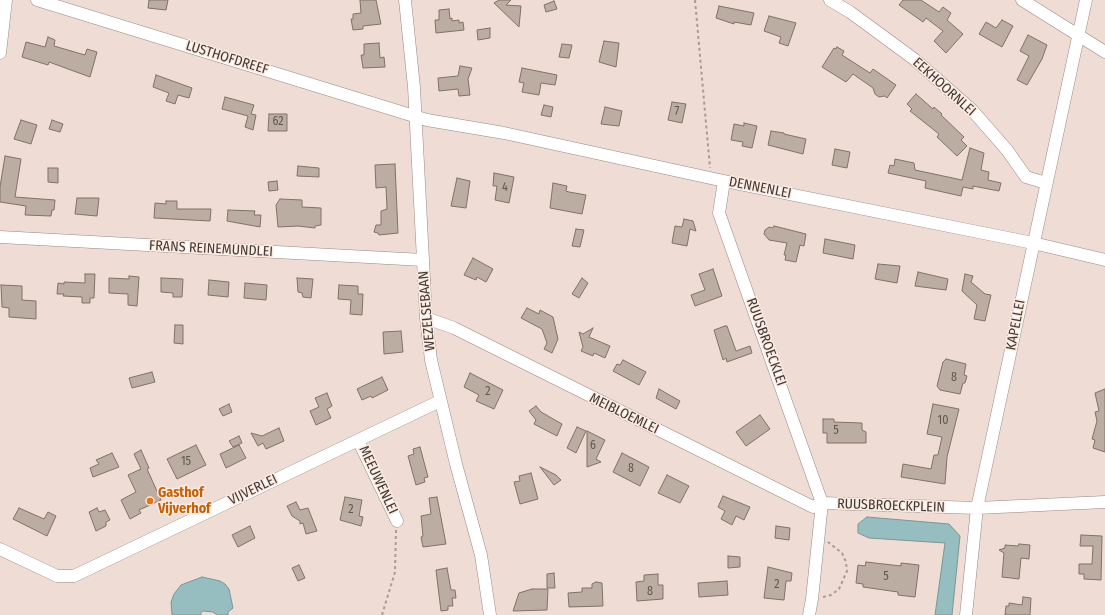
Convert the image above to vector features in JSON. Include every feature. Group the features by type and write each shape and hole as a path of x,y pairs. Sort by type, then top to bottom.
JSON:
{"street":[{"path":"0,53 6,0"},
{"name":"LUSTHOFDREEF","path":"37,0 416,115"},
{"name":"WEZELSEBAAN","path":"405,0 416,115 426,318 431,360 440,401 481,555 490,615"},
{"name":"EEKHOORNLEI","path":"830,0 850,12 914,59 972,110 1007,150 1026,177 1046,182"},
{"path":"1022,0 1105,52"},
{"name":"KAPELLEI","path":"966,615 977,508 1086,0"},
{"name":"DENNENLEI","path":"416,115 427,120 504,133 724,181 1033,243 1105,260"},
{"name":"RUUSBROECKLEI","path":"724,181 719,213 822,503"},
{"name":"FRANS REINEMUNDLEI","path":"0,237 423,260"},
{"name":"MEIBLOEMLEI","path":"426,318 454,328 813,507 822,503"},
{"name":"VIJVERLEI","path":"0,549 57,576 74,576 440,401"},
{"name":"MEEUWENLEI","path":"358,440 397,521"},
{"name":"RUUSBROECKPLEIN","path":"809,615 822,503 977,508 1105,502"}],"path":[{"path":"695,0 710,177"},
{"path":"382,615 395,572 397,521"},
{"path":"812,599 831,595 839,589 847,571 846,562 842,553 827,541 818,537"}],"water":[{"path":"867,517 949,524 960,536 952,615 935,615 945,543 869,538 858,533 858,524"},
{"path":"202,577 220,581 229,589 233,608 228,612 228,615 217,615 213,612 203,611 201,612 201,615 172,615 171,602 174,594 181,585"}],"building":[{"path":"149,0 168,0 166,10 148,8"},
{"path":"360,0 376,0 381,24 363,26 363,29 353,30 351,19 353,19 353,14 361,13"},
{"path":"499,0 511,0 506,5 521,6 519,27 494,3"},
{"path":"903,0 921,0 939,12 943,7 951,13 947,20 963,34 946,53 934,41 943,31 926,18 923,22 899,5"},
{"path":"554,1 557,9 546,12 544,5"},
{"path":"719,6 754,13 751,25 734,22 734,24 716,18"},
{"path":"449,9 450,19 452,18 452,21 459,20 459,23 463,22 464,30 436,33 435,20 439,20 439,10"},
{"path":"769,16 796,23 788,46 779,43 781,37 764,31"},
{"path":"1002,20 1013,26 1002,47 979,34 986,22 996,28"},
{"path":"490,28 490,38 478,40 477,30"},
{"path":"1028,35 1047,45 1042,59 1027,85 1017,80 1029,56 1020,51"},
{"path":"48,37 55,40 54,46 85,55 87,49 97,52 90,77 49,62 48,65 22,57 26,42 45,47"},
{"path":"604,41 619,43 616,67 599,62"},
{"path":"379,43 380,58 384,57 385,67 363,68 361,55 364,55 364,44"},
{"path":"562,44 572,45 569,58 559,57"},
{"path":"837,47 844,51 842,55 870,73 873,69 896,85 887,98 885,96 879,97 875,94 873,88 853,74 846,82 822,67 834,48 836,49"},
{"path":"460,66 472,68 468,79 470,95 459,96 458,89 439,91 438,78 458,76"},
{"path":"522,68 557,75 555,85 541,83 539,95 522,92 524,83 519,82"},
{"path":"156,75 192,88 189,98 178,95 175,104 166,101 169,93 153,87"},
{"path":"916,94 933,109 934,107 942,114 941,115 964,137 961,140 967,146 957,156 937,137 939,134 910,111 912,109 907,104"},
{"path":"225,97 254,105 251,114 256,115 253,130 245,127 248,116 222,109"},
{"path":"672,102 686,104 682,123 668,120"},
{"path":"544,105 553,107 551,117 541,115"},
{"path":"605,107 622,111 619,126 601,124"},
{"path":"269,114 287,114 287,131 268,131"},
{"path":"21,120 37,125 31,144 14,139"},
{"path":"52,120 63,124 60,132 49,129"},
{"path":"744,123 757,126 752,148 742,146 743,142 731,140 734,124 744,126"},
{"path":"771,131 806,139 803,154 768,145"},
{"path":"970,148 984,153 981,170 989,172 988,180 1001,183 999,191 973,186 973,189 963,187 961,196 925,188 926,181 888,173 890,165 894,166 895,159 914,163 915,170 962,180"},
{"path":"835,149 850,152 847,168 832,165"},
{"path":"5,156 21,159 15,197 55,200 54,210 52,210 51,216 25,215 26,206 0,202 0,187"},
{"path":"395,164 398,233 379,235 378,233 374,232 376,225 381,225 381,211 387,209 386,187 376,188 375,165"},
{"path":"298,166 319,168 319,177 297,176"},
{"path":"48,168 58,168 58,183 48,182"},
{"path":"494,173 514,177 509,203 495,200 497,186 493,186"},
{"path":"457,178 470,181 466,208 451,206"},
{"path":"277,181 278,190 269,191 268,182"},
{"path":"553,183 567,186 566,191 586,195 582,214 550,208"},
{"path":"77,198 99,198 97,216 75,214"},
{"path":"280,199 302,200 302,207 321,208 321,225 315,226 315,228 298,226 278,227 276,205"},
{"path":"166,201 177,201 177,209 211,209 210,221 154,218 155,203 166,204"},
{"path":"228,210 255,211 254,215 261,215 260,227 227,221"},
{"path":"684,219 693,221 696,231 690,229 687,246 672,243 675,226 682,227"},
{"path":"774,226 806,234 804,246 800,245 796,262 785,260 786,255 784,255 787,243 769,240 764,234 765,230 769,227 773,228"},
{"path":"576,229 584,230 580,247 572,246"},
{"path":"825,239 855,245 853,259 823,253"},
{"path":"473,258 493,269 486,282 477,277 476,280 464,275"},
{"path":"878,264 900,266 897,283 875,279"},
{"path":"713,269 722,296 695,306 691,295 705,290 699,274"},
{"path":"918,272 948,279 946,290 915,286"},
{"path":"85,274 95,274 94,298 90,298 90,303 82,303 82,297 63,296 64,294 57,294 58,283 85,283"},
{"path":"965,274 973,276 971,282 985,294 991,295 985,321 974,319 977,305 962,291"},
{"path":"129,276 139,277 137,306 128,305 128,294 109,293 109,278 129,279"},
{"path":"161,278 183,279 182,297 173,297 173,293 161,292"},
{"path":"297,278 313,279 311,298 303,297 302,293 298,292"},
{"path":"582,278 588,283 579,298 572,294"},
{"path":"209,280 229,282 228,297 208,295"},
{"path":"245,283 267,285 266,300 244,298"},
{"path":"1,285 22,286 22,300 36,301 36,319 9,317 9,308 2,307"},
{"path":"339,285 358,286 358,294 363,294 362,315 350,314 351,300 338,299"},
{"path":"527,308 539,314 540,310 553,317 558,339 552,353 544,349 547,343 542,329 521,318"},
{"path":"175,325 183,325 183,344 174,343"},
{"path":"727,326 736,351 750,346 752,353 727,362 726,358 723,360 714,330"},
{"path":"593,328 589,337 610,346 605,358 594,353 593,356 581,351 583,347 579,332 583,334"},
{"path":"401,331 403,352 384,354 383,332"},
{"path":"946,359 966,364 964,375 967,376 960,394 940,390 937,386 943,362"},
{"path":"623,360 646,372 639,385 613,371 617,364 620,365"},
{"path":"152,372 155,382 132,388 129,378"},
{"path":"470,373 503,390 494,409 476,401 479,395 464,387"},
{"path":"382,377 388,390 372,398 371,396 362,400 357,389"},
{"path":"659,389 680,401 676,409 656,398"},
{"path":"1105,389 1105,452 1093,448 1095,440 1092,439 1097,421 1095,412 1099,411 1095,393"},
{"path":"327,393 332,406 327,409 331,418 316,425 310,411 319,407 315,398"},
{"path":"229,404 232,412 223,416 219,409"},
{"path":"933,404 959,409 947,457 945,484 901,477 903,464 931,469 934,455 938,455 942,437 927,434"},
{"path":"536,406 541,412 562,424 557,436 534,424 536,420 529,411"},
{"path":"760,415 770,429 746,446 736,432"},
{"path":"823,419 834,419 834,422 862,423 862,430 866,432 866,443 827,443 827,433 823,433"},
{"path":"577,427 586,431 576,453 567,448"},
{"path":"279,428 284,441 266,449 263,443 258,446 251,433 262,436"},
{"path":"587,431 605,440 596,459 601,462 587,467"},
{"path":"239,436 242,443 233,447 229,441"},
{"path":"196,445 206,465 177,479 167,459"},
{"path":"239,445 246,458 226,468 220,454"},
{"path":"420,447 428,477 424,478 425,482 416,485 408,456 414,454 413,449"},
{"path":"141,450 149,468 147,469 161,500 139,510 141,513 130,519 121,500 136,492 128,475 141,469 134,454"},
{"path":"112,453 119,467 93,477 90,468 99,464 96,460"},
{"path":"622,453 649,467 640,486 613,472"},
{"path":"540,467 556,475 561,480 554,485"},
{"path":"531,473 538,499 520,504 514,482 520,481 519,476"},
{"path":"667,475 689,486 680,503 658,493"},
{"path":"723,496 750,507 744,520 736,516 732,525 721,519 725,511 718,507"},
{"path":"345,497 362,500 359,516 363,517 361,526 340,520"},
{"path":"437,497 446,544 423,547 421,537 423,536 421,516 431,514 429,498"},
{"path":"296,502 300,510 308,508 317,531 306,534 303,523 300,524 300,521 292,516 287,506"},
{"path":"19,508 44,519 48,512 56,516 47,536 13,519"},
{"path":"97,508 99,512 105,510 110,520 106,522 106,526 96,531 89,512"},
{"path":"250,526 255,538 238,547 232,535"},
{"path":"776,526 790,528 789,540 775,538"},
{"path":"1081,535 1102,536 1101,580 1084,579 1084,574 1079,574 1079,564 1092,564 1093,546 1080,546"},
{"path":"1019,544 1030,545 1029,559 1021,558 1019,579 1002,577 1004,553 999,550 1005,548 1005,545 1018,546"},
{"path":"728,556 740,557 740,567 728,568"},
{"path":"866,562 901,566 901,563 919,565 915,597 898,595 898,592 863,587 863,584 856,583 858,565 865,566"},
{"path":"299,565 305,578 298,581 292,568"},
{"path":"768,567 792,573 791,581 786,581 784,600 764,598"},
{"path":"447,568 451,590 455,590 456,598 452,598 453,606 448,606 448,610 441,611 436,570"},
{"path":"554,573 555,588 547,588 547,574"},
{"path":"658,574 658,585 663,585 663,599 637,601 636,582 644,581 644,575"},
{"path":"727,581 728,595 699,597 698,583"},
{"path":"596,582 602,583 603,606 569,607 568,593 582,592 582,588 592,588 592,584"},
{"path":"532,589 548,589 547,610 513,611 519,593"},
{"path":"1023,597 1031,598 1030,615 1005,615 1006,606 1009,606 1009,603 1022,605"}],"place":[{"name":"Gasthof Vijverhof","path":"150,501"}]}
